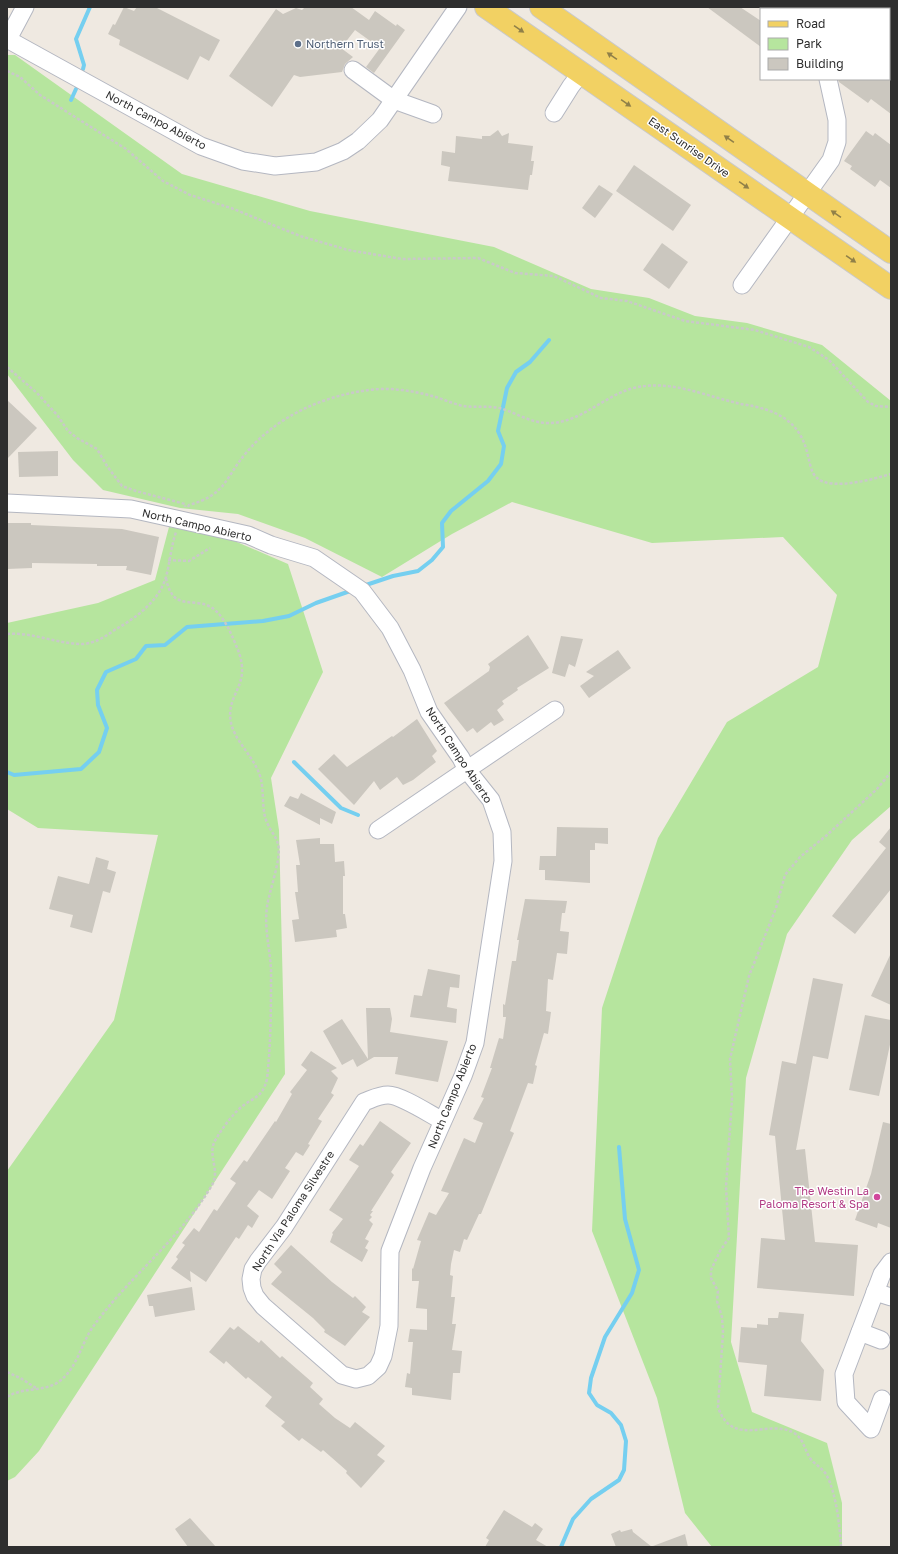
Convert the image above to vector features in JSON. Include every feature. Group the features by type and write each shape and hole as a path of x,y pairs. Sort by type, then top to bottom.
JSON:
{"main road":[{"name":"East Sunrise Drive","path":"486,7 582,72 891,288"},
{"path":"541,7 891,252"}],"street":[{"path":"8,39 25,7"},
{"name":"North Campo Abierto","path":"8,39 201,146 243,161 275,166 316,162 343,151 358,141 380,120 458,7"},
{"path":"353,70 394,100 433,114"},
{"path":"554,113 570,86 582,72"},
{"path":"742,285 831,160 837,142 837,120 828,80"},
{"name":"North Campo Abierto","path":"7,503 131,509 248,535 271,545 314,558 362,591 390,628 412,670 429,712 468,770 491,800 502,832 503,861 475,1043 422,1168 390,1251 389,1326 383,1356 378,1367 368,1376 364,1384 356,1379 342,1375"},
{"path":"378,830 555,710"},
{"name":"North Via Paloma Silvestre","path":"342,1375 263,1306 246,1282 258,1261 284,1227 356,1113 364,1102 375,1092 398,1097 443,1121"},
{"path":"882,1399 871,1429 846,1402 844,1374 860,1332 883,1294 882,1274 891,1262"},
{"path":"860,1332 881,1340"}],"path":[{"path":"7,71 20,77 40,95 126,149 162,181 190,195 224,205 300,236 348,250 402,259 478,258 515,273 554,276 601,298 627,301 685,321 762,332 809,347 819,352 868,402 876,406 891,408"},
{"path":"7,367 36,393 58,416 68,431 83,442 97,449 107,466 122,486 185,504 186,511 189,505 202,502 218,492 247,452 283,419 295,412 329,400 367,390 382,388 414,392 464,406 503,409 544,423 560,423 577,417 619,393 632,389 650,386 678,387 737,404 756,406 788,420 797,428 803,437 812,471 816,478 823,482 844,483 891,474"},
{"path":"7,1397 26,1389 54,1385 71,1370 94,1324 145,1266 180,1231 198,1207 216,1176 212,1153 215,1140 237,1111 261,1094 267,1079 271,969 266,911 279,853 278,845 266,821 259,773 237,737 231,724 231,704 241,683 243,668 237,649 228,629 215,610 208,606 173,597 169,592 166,578 168,560 177,530"},
{"path":"168,560 189,561 210,548"},
{"path":"7,634 32,635 69,643 84,644 98,640 130,622 145,609 157,594 166,578"},
{"path":"841,1547 834,1499 829,1481 821,1467 810,1458 805,1444 800,1438 793,1432 781,1430 748,1430 733,1428 722,1419 718,1407 723,1332 722,1317 717,1301 718,1291 711,1278 712,1270 720,1251 729,1238 726,1187 728,1142 732,1107 730,1076 733,1046 749,976 776,908 781,885 785,875 800,857 827,835 877,789 891,772"},
{"path":"7,1372 22,1378 36,1388"}],"green space":[{"path":"7,55 15,55 182,174 310,211 494,247 591,289 649,298 695,316 747,323 822,345 891,401 891,806 852,840 787,934 746,1078 731,1342 752,1412 827,1443 842,1503 842,1547 712,1547 685,1513 657,1398 592,1231 602,1008 658,838 727,722 818,667 837,595 783,537 652,543 512,502 452,534 382,577 305,538 238,514 180,508 103,490 73,460 7,374"},
{"path":"169,527 223,536 288,564 323,672 271,778 279,830 285,1074 39,1451 15,1477 7,1481 7,1171 114,1020 158,835 38,828 7,809 7,623 98,603 155,580"}],"building":[{"path":"124,7 134,11 137,7 155,7 220,40 209,61 200,56 188,80 119,45 120,40 108,34 113,24 115,25"},
{"name":"Northern Trust","path":"305,7 351,7 369,20 375,11 396,26 397,24 405,30 374,73 366,67 380,48 355,30 341,48 353,57 345,64 342,72 300,77 294,75 272,107 229,76 276,9 283,14 296,8 302,10"},
{"path":"707,7 740,7 760,20 760,46"},
{"path":"891,79 891,114 871,99 868,103 838,80"},
{"path":"498,130 502,136 509,133 508,143 533,146 531,161 534,161 528,190 448,181 450,167 441,165 442,151 455,153 456,136 482,139 482,136 490,136"},
{"path":"866,131 873,136 875,133 891,145 891,188 880,180 875,187 850,169 852,166 844,161"},
{"path":"634,165 691,205 673,231 616,191"},
{"path":"599,185 613,194 595,218 582,208"},
{"path":"662,243 688,262 669,289 643,270"},
{"path":"7,400 37,428 7,459"},
{"path":"58,451 58,476 19,477 18,452"},
{"path":"7,523 31,523 31,525 122,529 159,537 151,575 126,570 127,566 97,566 97,564 32,563 32,568 7,569"},
{"path":"528,635 549,668 517,688 518,690 502,701 504,704 497,710 504,720 494,726 491,722 477,733 473,728 467,732 444,703 489,671 490,667 488,664"},
{"path":"561,636 583,639 575,667 569,664 565,677 552,673"},
{"path":"618,650 631,668 589,698 580,686 594,676 586,672"},
{"path":"417,719 437,751 432,756 436,762 413,780 403,785 397,777 380,790 374,781 354,805 318,769 334,754 347,767 392,736 393,737"},
{"path":"301,793 336,812 332,824 320,818 320,825 284,806 290,796 298,799"},
{"path":"557,827 608,828 608,844 595,843 595,850 590,850 590,883 545,880 545,870 539,870 540,856 556,856"},
{"path":"891,827 891,889 855,934 832,916 886,848 879,842"},
{"path":"320,838 320,844 334,844 335,862 344,861 345,876 343,876 343,914 345,914 347,928 336,930 337,937 295,942 292,920 299,919 295,892 298,892 296,865 300,865 296,840"},
{"path":"96,857 109,861 107,869 116,872 110,893 103,891 92,933 70,927 73,915 49,909 58,876 89,884"},
{"path":"525,899 567,901 565,913 562,913 560,931 569,932 567,954 557,953 553,980 548,979 546,1011 551,1012 548,1034 544,1033 535,1065 537,1066 533,1084 528,1083 510,1131 514,1133 481,1214 479,1214 467,1240 464,1239 460,1252 454,1250 450,1275 453,1276 451,1297 455,1297 452,1324 456,1324 452,1350 462,1351 460,1373 453,1373 451,1400 412,1395 412,1388 405,1387 407,1373 410,1374 413,1342 408,1342 410,1329 427,1330 427,1309 416,1308 419,1281 412,1281 412,1268 413,1269 421,1241 417,1240 429,1212 436,1215 449,1193 441,1191 464,1138 475,1143 483,1123 473,1119 484,1098 481,1097 492,1068 490,1068 499,1038 503,1039 506,1017 503,1017 503,1004 505,1005 512,961 516,961 519,940 517,940"},
{"path":"891,953 891,1005 871,996"},
{"path":"428,969 460,975 459,988 450,987 447,1007 457,1009 456,1023 410,1017 414,995 422,996"},
{"path":"813,978 843,984 828,1059 813,1056 796,1150 805,1149 815,1242 858,1245 854,1296 757,1288 761,1238 785,1240 775,1136 769,1135 782,1061 796,1064"},
{"path":"366,1008 390,1008 392,1019 390,1032 448,1041 438,1082 395,1074 398,1057 374,1057 357,1067 353,1059 342,1065 323,1031 342,1019 368,1059"},
{"path":"865,1015 891,1020 891,1040 879,1096 849,1090"},
{"path":"311,1051 337,1068 331,1071 338,1078 331,1093 334,1095 318,1119 322,1121 308,1144 310,1145 303,1156 296,1152 285,1168 290,1171 272,1199 259,1190 247,1206 259,1216 252,1228 248,1225 239,1239 236,1237 206,1282 190,1271 191,1282 171,1268 178,1259 176,1257 185,1245 182,1243 194,1228 199,1232 214,1209 217,1211 236,1183 230,1179 244,1160 247,1162 275,1121 276,1122 292,1094 290,1092 307,1070 301,1065"},
{"path":"380,1121 411,1143 391,1172 394,1175 371,1211 373,1211 370,1215 372,1217 369,1220 373,1224 365,1239 369,1241 365,1248 368,1250 362,1262 330,1242 332,1233 343,1219 329,1210 359,1166 349,1160 360,1144 363,1146"},
{"name":"The Westin La Paloma Resort & Spa","path":"883,1122 891,1124 891,1228 878,1223 877,1228 855,1220 871,1174"},
{"path":"291,1245 332,1282 353,1298 355,1296 366,1307 362,1312 370,1317 345,1346 324,1332 325,1330 313,1318 271,1284 282,1272 274,1264"},
{"path":"192,1287 195,1310 155,1317 153,1306 149,1306 147,1295"},
{"path":"779,1312 804,1314 801,1341 824,1370 821,1401 764,1396 767,1365 738,1362 741,1327 757,1328 757,1324 768,1325 768,1318 778,1318"},
{"path":"238,1326 259,1343 261,1340 280,1358 282,1356 313,1383 310,1387 323,1399 319,1404 335,1418 350,1428 355,1422 385,1446 377,1455 385,1461 361,1488 346,1473 347,1471 323,1450 321,1452 302,1438 299,1441 281,1426 285,1422 265,1406 272,1397 248,1377 246,1379 226,1361 224,1364 209,1352 230,1327 234,1330"},
{"path":"504,1510 532,1527 535,1523 543,1529 536,1540 548,1547 485,1547 489,1540 486,1538"},
{"path":"190,1518 216,1547 188,1547 175,1529"},
{"path":"632,1529 633,1532 652,1547 616,1547 611,1534 620,1530 621,1532"},
{"path":"685,1534 688,1547 653,1547 653,1546"}],"waterway":[{"path":"83,69 84,65 76,39 90,7"},
{"path":"71,100 76,89"},
{"path":"363,586 393,576 418,571 432,560 443,547 442,523 451,511 488,481 501,464 504,446 498,431 507,388 516,372 530,362 549,340"},
{"path":"7,772 14,775 81,769 99,752 107,728 98,705 97,690 106,672 136,659 146,646 165,645 187,627 263,621 289,616 316,603 353,590"},
{"path":"294,762 341,808 358,815"},
{"path":"561,1547 573,1519 591,1499 619,1480 624,1470 626,1441 621,1425 611,1413 597,1405 589,1393 591,1378 605,1337 632,1293 639,1270 625,1219 619,1147"}],"place":[{"name":"Northern Trust","path":"298,44"},
{"name":"The Westin La Paloma Resort & Spa","path":"877,1197"}]}
